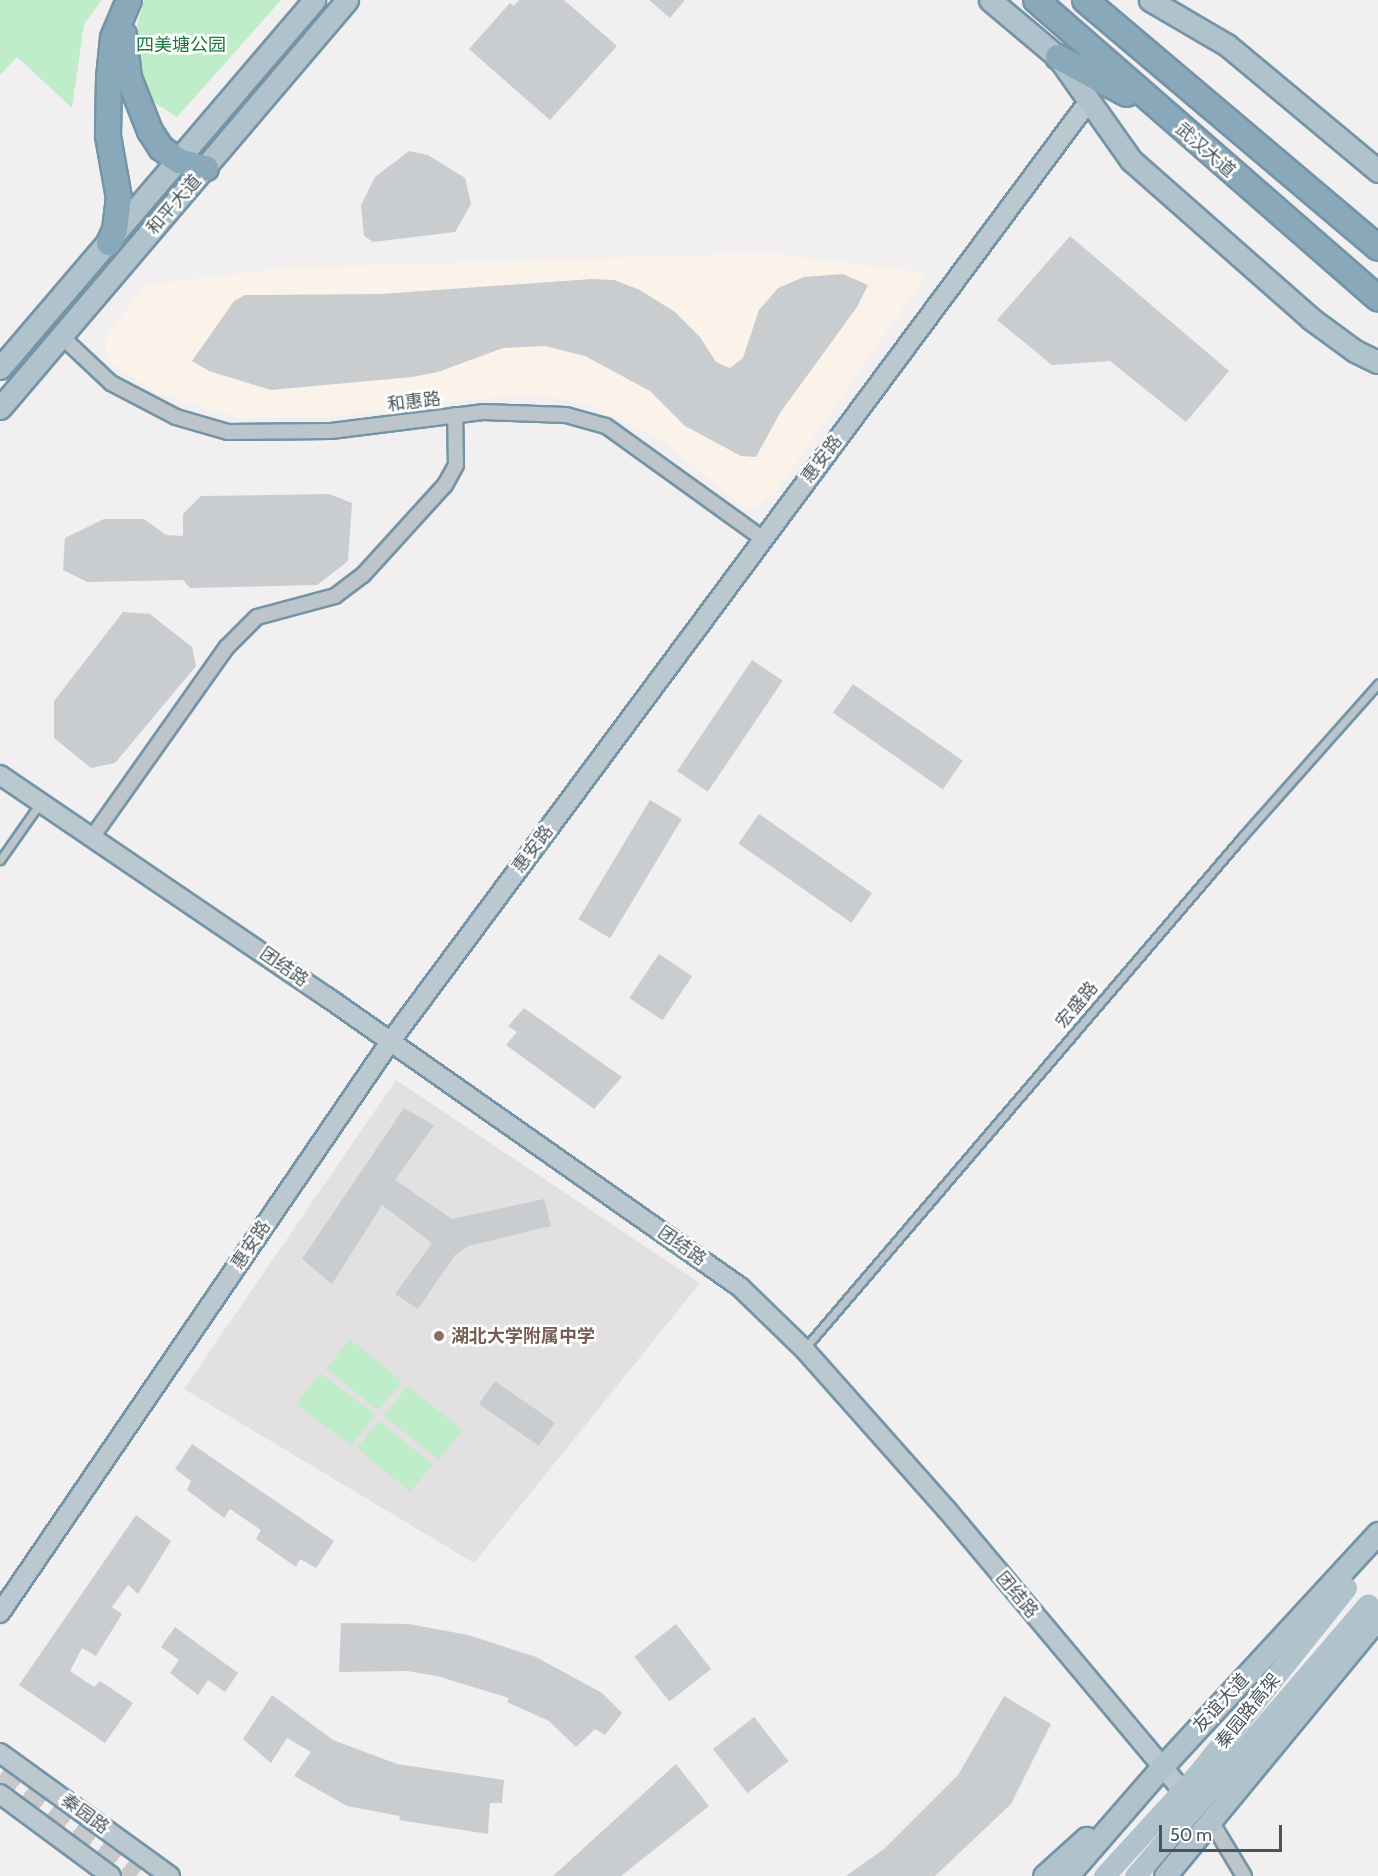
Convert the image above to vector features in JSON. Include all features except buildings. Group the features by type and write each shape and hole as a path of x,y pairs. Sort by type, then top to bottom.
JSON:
{"highway":[{"path":"130,0 124,39 129,78 150,131 161,148 179,161 206,168"},
{"path":"109,243 115,230 119,198 108,136 109,78 113,38 130,0"},
{"name":"武汉大道","path":"1036,0 1326,256 1378,298"},
{"name":"武汉大道","path":"1085,0 1372,242"},
{"path":"1106,0 1157,61"},
{"path":"1058,57 1160,111"},
{"path":"1326,256 1378,313"}],"main road":[{"name":"和平大道","path":"0,368 179,161 314,0"},
{"name":"和平大道","path":"0,408 206,168 346,0"},
{"path":"990,0 1058,57 1131,160 1310,318 1355,351 1378,362"},
{"path":"1157,2 1227,45 1378,171"},
{"name":"友谊大道","path":"1067,1876 1161,1768 1378,1534"},
{"name":"秦园路高架","path":"1104,1876 1193,1779 1346,1588 1378,1534"},
{"path":"1165,1876 1212,1823 1375,1606"},
{"name":"秦园路高架","path":"1135,1876 1375,1606"},
{"path":"1044,1876 1076,1846 1129,1805"}],"street":[{"name":"惠安路","path":"0,1613 390,1042 1088,102"},
{"name":"和惠路","path":"61,336 111,383 176,417 228,432 332,431 483,412 566,416 606,426 763,539"},
{"path":"93,836 221,656 257,617 335,596 363,575 445,485 456,465 455,415"},
{"name":"团结路","path":"0,770 39,800"},
{"name":"团结路","path":"0,775 93,836 740,1287 804,1349 947,1510 1161,1768 1212,1823"},
{"name":"秦园路","path":"0,1753 170,1876"},
{"name":"秦园路","path":"0,1794 111,1876"},
{"path":"1212,1823 1244,1876"}],"lane":[{"name":"宏盛路","path":"804,1349 1227,854 1378,684"},
{"path":"0,860 39,800"}],"shaded area":[{"path":"768,253 927,273 776,492 749,511 658,438 588,403 536,395 434,403 331,417 240,418 156,393 107,360 105,337 146,285 283,268"},
{"name":"湖北大学附属中学","path":"396,1080 700,1283 474,1563 184,1389"}],"green space":[{"name":"四美塘公园","path":"0,0 102,0 84,24 72,108 17,57 0,75"},
{"name":"四美塘公园","path":"144,0 281,0 177,117 152,101 137,66 135,33"},
{"path":"350,1339 402,1381 378,1411 326,1369"},
{"path":"320,1373 375,1415 352,1446 297,1404"},
{"path":"408,1386 462,1430 438,1460 384,1416"},
{"path":"379,1421 433,1464 411,1492 357,1448"}],"tunnel":[{"path":"0,1774 136,1876"}],"place":[{"name":"湖北大学附属中学","path":"439,1336"}]}
